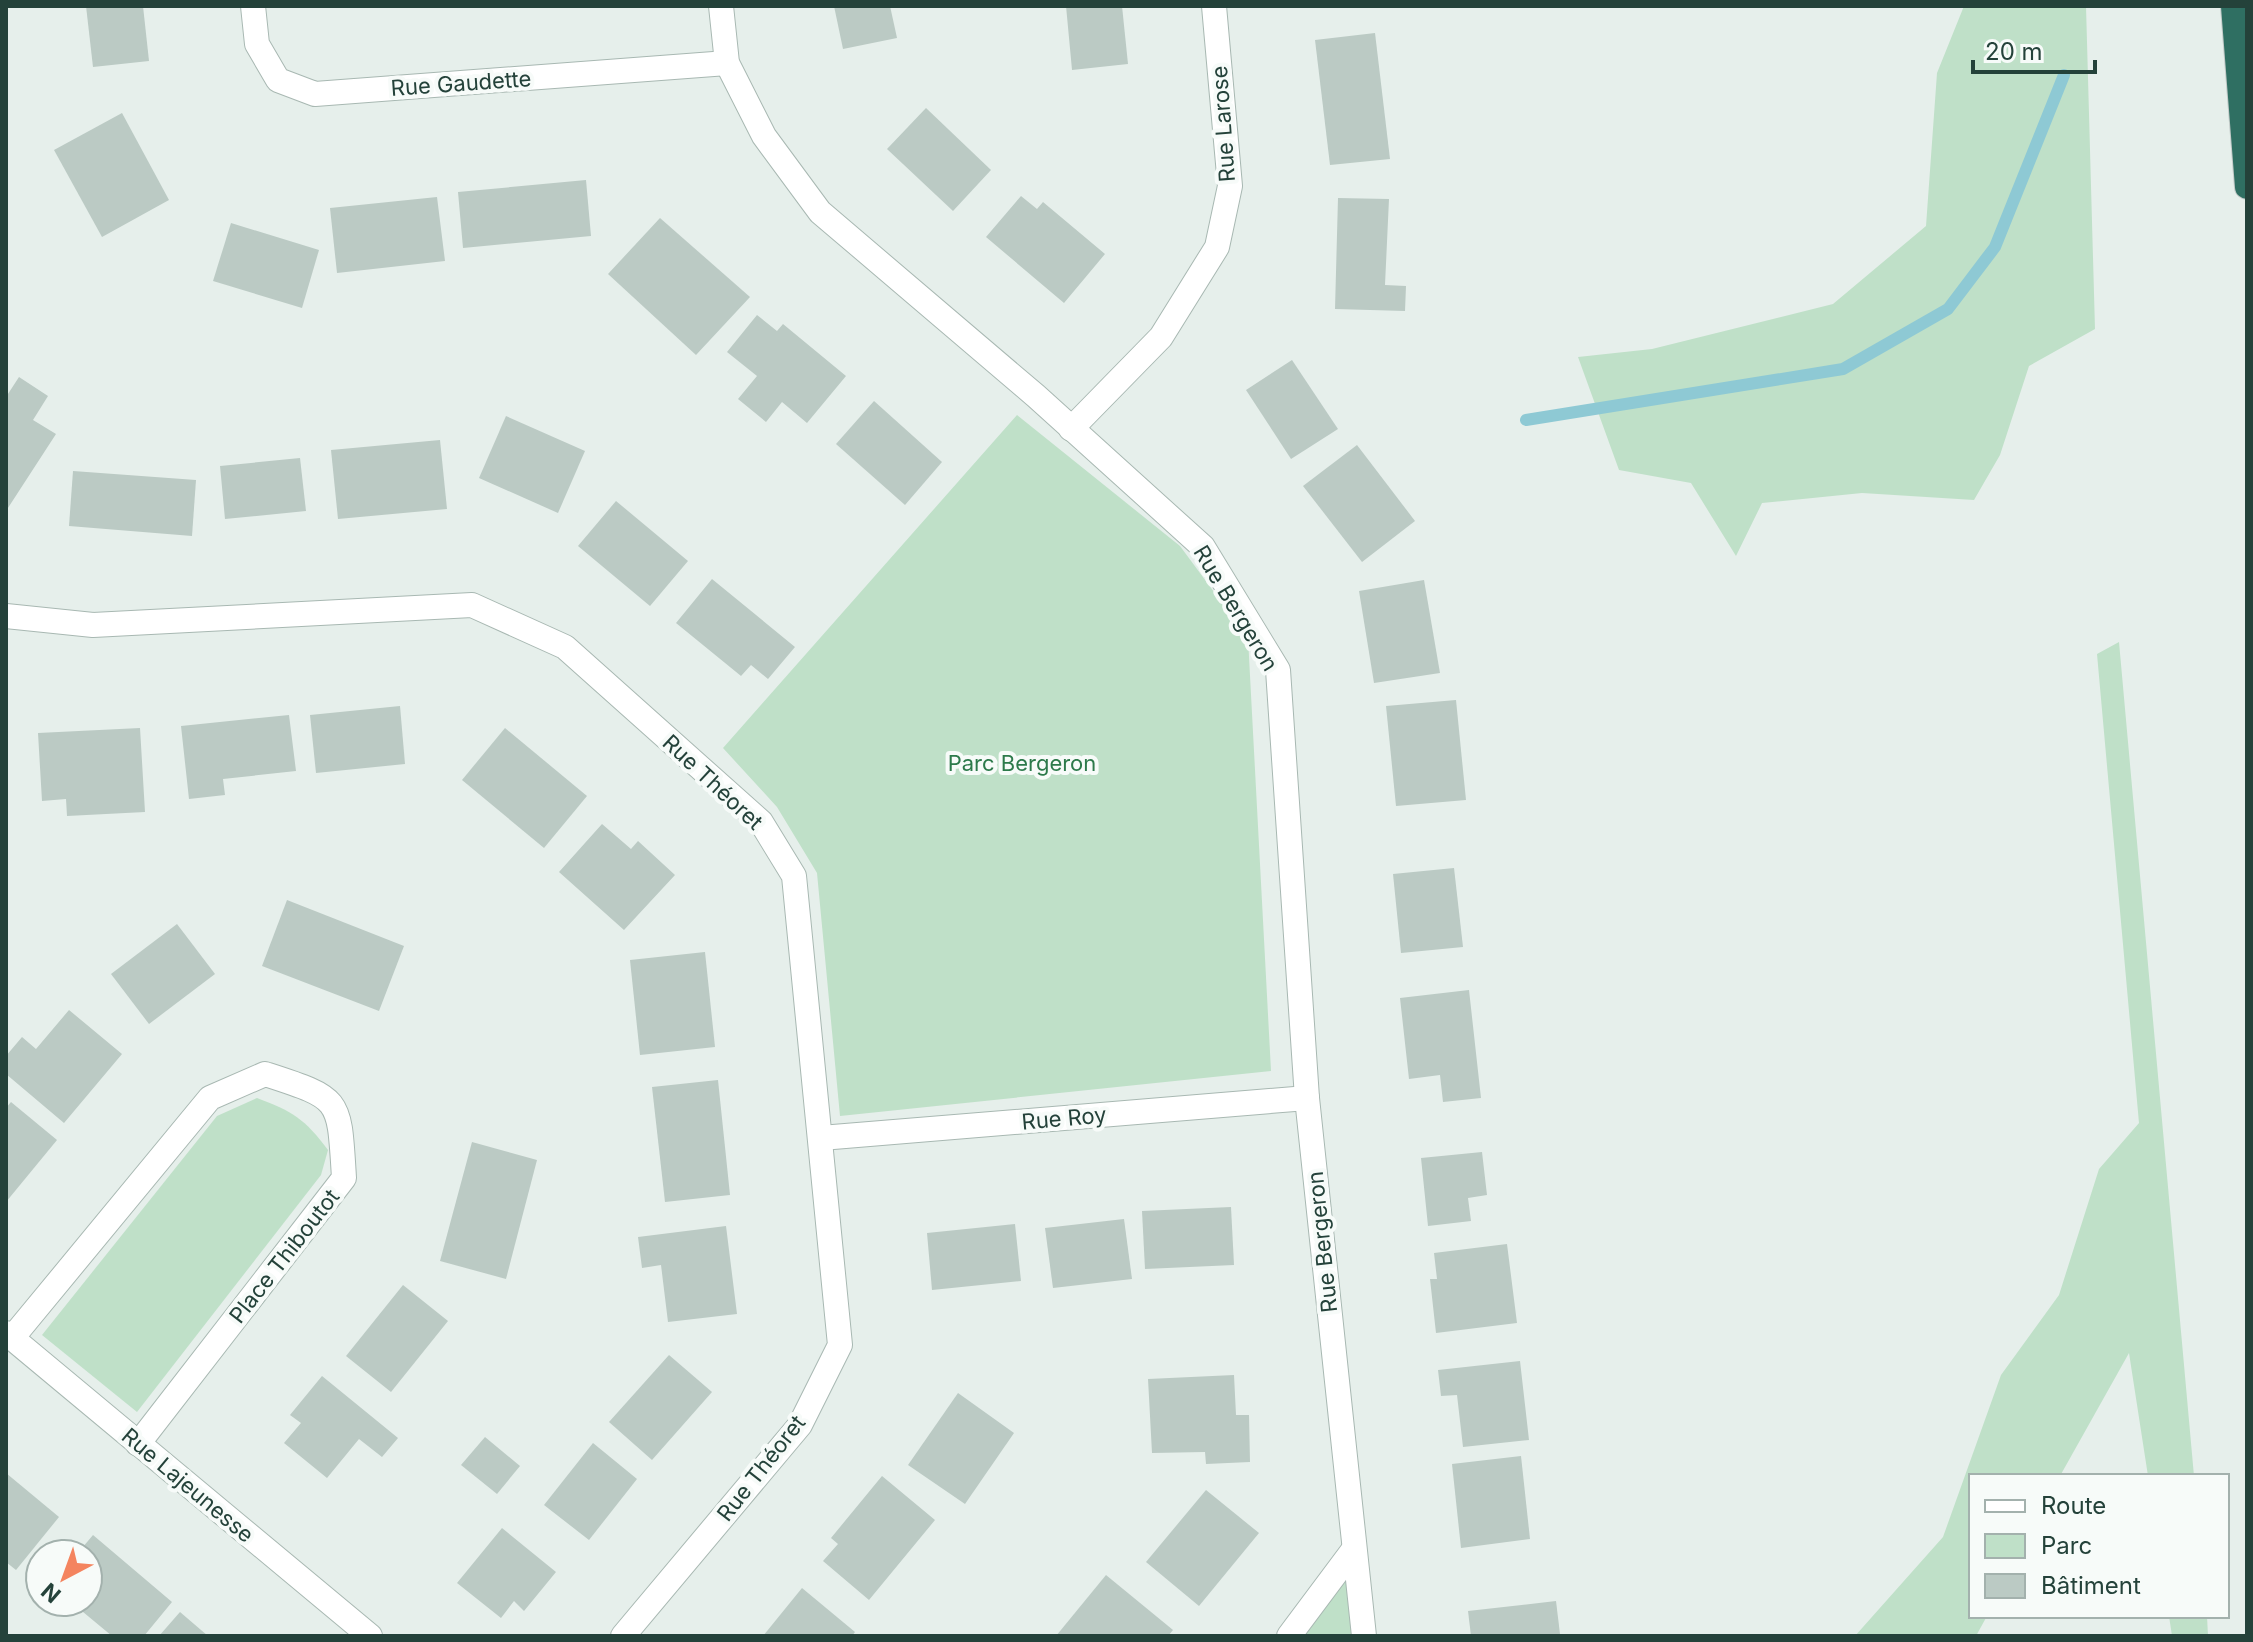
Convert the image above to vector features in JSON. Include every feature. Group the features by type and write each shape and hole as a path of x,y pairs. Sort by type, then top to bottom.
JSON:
{"highway":[{"path":"2233,6 2247,187"}],"street":[{"name":"Rue Gaudette","path":"253,6 257,44 278,80 315,94 727,63"},
{"name":"Rue Bergeron","path":"721,6 727,63 764,136 820,212 1203,547 1278,670 1307,1098 1364,1636"},
{"name":"Rue Larose","path":"1071,429 1161,337 1217,247 1230,186 1214,6"},
{"name":"Rue Théoret","path":"6,616 93,625 472,605 565,647 761,822 794,876 840,1345 800,1425 623,1636"},
{"name":"Place Thiboutot","path":"9,1336 210,1098 265,1074 322,1092 340,1117 344,1178 138,1444"},
{"name":"Rue Roy","path":"821,1138 1307,1098"},
{"name":"Rue Lajeunesse","path":"9,1336 370,1636"},
{"path":"1289,1636 1354,1549"}],"green space":[{"path":"1964,6 2086,6 2095,329 2029,366 2000,455 1974,500 1862,493 1762,503 1736,556 1691,483 1619,470 1578,357 1652,349 1833,304 1926,226 1937,73"},
{"name":"Parc Bergeron","path":"1017,415 1180,546 1248,638 1271,1071 840,1116 817,873 777,807 723,748"},
{"path":"2119,642 2194,1474 2148,1474 2129,1353 2061,1474 1969,1474 1969,1618 1986,1618 1976,1636 1855,1636 1943,1537 2001,1375 2059,1295 2099,1169 2139,1123 2097,654"},
{"path":"257,1098 297,1117 320,1139 328,1150 321,1175 137,1412 42,1335 217,1116"},
{"path":"1346,1578 1352,1636 1305,1636"},
{"path":"2169,1618 2207,1618 2208,1636 2172,1636"}],"building":[{"path":"86,6 143,6 149,61 93,67"},
{"path":"834,6 890,6 897,38 843,49"},
{"path":"1066,6 1122,6 1128,64 1072,70"},
{"path":"1375,33 1390,159 1330,165 1315,40"},
{"path":"926,108 991,170 953,211 887,149"},
{"path":"122,113 169,200 102,237 54,150"},
{"path":"586,180 591,236 463,248 458,192"},
{"path":"1021,196 1037,209 1043,202 1105,254 1064,303 986,237"},
{"path":"437,197 445,261 337,273 330,208"},
{"path":"1338,198 1389,199 1385,285 1406,286 1405,311 1335,309"},
{"path":"660,218 750,297 696,355 608,274"},
{"path":"231,223 319,250 302,308 213,281"},
{"path":"757,315 777,331 783,324 846,376 807,423 782,402 766,422 738,399 757,376 727,352"},
{"path":"1292,360 1338,429 1291,459 1246,390"},
{"path":"19,377 48,396 33,420 56,434 6,511 6,397"},
{"path":"874,401 942,462 905,505 836,444"},
{"path":"506,416 585,451 558,513 479,478"},
{"path":"440,440 447,509 338,519 331,450"},
{"path":"1357,445 1415,521 1362,562 1303,486"},
{"path":"300,458 306,511 225,519 220,466"},
{"path":"73,471 196,480 192,536 69,526"},
{"path":"616,501 688,561 650,606 578,546"},
{"path":"712,579 795,647 768,679 751,665 741,676 676,623"},
{"path":"1424,580 1440,673 1374,683 1359,591"},
{"path":"1456,700 1466,800 1396,806 1386,706"},
{"path":"400,706 405,764 316,773 310,715"},
{"path":"289,715 296,771 223,779 225,795 189,799 181,726"},
{"path":"140,728 145,812 67,816 66,799 42,801 38,733"},
{"path":"505,728 587,796 544,848 462,780"},
{"path":"602,824 631,849 638,841 675,875 624,930 559,872"},
{"path":"1454,868 1463,947 1401,953 1393,874"},
{"path":"287,900 404,946 379,1011 262,966"},
{"path":"177,924 215,974 149,1024 111,974"},
{"path":"705,952 715,1047 640,1055 630,960"},
{"path":"1469,990 1481,1098 1443,1102 1440,1075 1409,1079 1400,998"},
{"path":"69,1010 122,1054 64,1123 6,1074 6,1056 22,1037 36,1049"},
{"path":"718,1080 730,1195 665,1202 652,1087"},
{"path":"11,1102 57,1140 6,1202 6,1108"},
{"path":"472,1142 537,1160 506,1279 440,1261"},
{"path":"1482,1152 1487,1195 1468,1198 1471,1221 1428,1226 1421,1158"},
{"path":"1231,1207 1234,1265 1145,1269 1142,1211"},
{"path":"1124,1219 1132,1279 1053,1288 1045,1228"},
{"path":"1015,1224 1021,1281 932,1290 927,1233"},
{"path":"726,1226 737,1314 668,1322 661,1265 642,1268 638,1237"},
{"path":"1507,1244 1517,1323 1436,1333 1430,1279 1437,1279 1434,1253"},
{"path":"403,1285 448,1321 391,1392 346,1356"},
{"path":"669,1355 712,1392 652,1460 609,1422"},
{"path":"1520,1361 1529,1440 1463,1447 1457,1395 1441,1396 1438,1370"},
{"path":"1234,1375 1236,1415 1249,1415 1250,1462 1206,1464 1205,1452 1152,1453 1148,1379"},
{"path":"322,1376 398,1438 382,1457 359,1439 327,1478 284,1443 301,1423 290,1415"},
{"path":"958,1393 1014,1433 965,1504 908,1465"},
{"path":"485,1437 520,1466 497,1494 461,1465"},
{"path":"593,1443 637,1479 589,1540 544,1505"},
{"path":"1521,1456 1530,1539 1461,1548 1452,1464"},
{"path":"6,1473 59,1517 42,1538 24,1538 24,1560 16,1570 6,1562"},
{"path":"882,1476 935,1520 869,1600 823,1561 838,1544 831,1538"},
{"path":"1206,1490 1259,1533 1199,1606 1146,1562"},
{"path":"502,1528 556,1572 524,1611 514,1601 501,1618 457,1583"},
{"path":"104,1544 172,1602 144,1636 112,1636 90,1618 104,1618"},
{"path":"1106,1575 1173,1630 1168,1636 1056,1636"},
{"path":"802,1588 855,1632 852,1636 763,1636"},
{"path":"1556,1601 1560,1634 1471,1636 1468,1611"},
{"path":"180,1612 208,1636 159,1636"}],"waterway":[{"path":"1526,420 1843,369 1948,309 1995,247 2064,75"}]}
